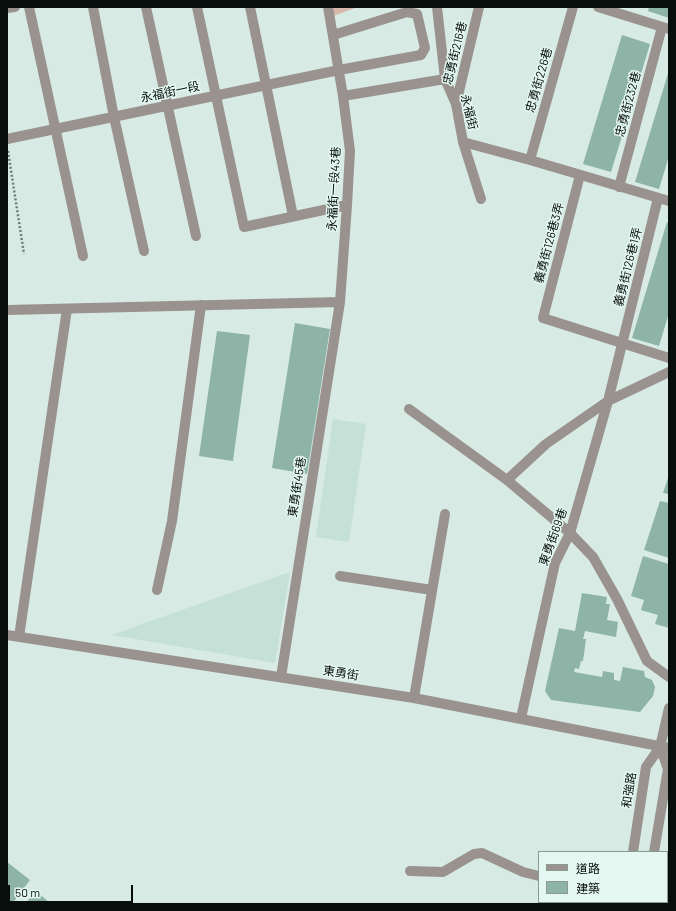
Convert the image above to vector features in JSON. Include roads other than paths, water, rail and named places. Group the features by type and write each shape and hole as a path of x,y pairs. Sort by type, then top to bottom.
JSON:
{"street":[{"path":"7,8 15,7"},
{"path":"29,7 83,256"},
{"path":"93,7 114,117 144,251"},
{"path":"146,7 196,236"},
{"path":"197,7 244,226 347,205"},
{"path":"250,7 293,216"},
{"name":"永福街一段43巷","path":"328,7 343,96 350,151 340,302"},
{"name":"永福街","path":"438,7 445,79 456,104 463,142 481,199"},
{"name":"忠勇街216巷","path":"456,104 479,7"},
{"name":"忠勇街226巷","path":"530,160 573,7"},
{"path":"598,7 666,28"},
{"name":"永福街一段","path":"7,139 339,70 421,55 425,48 418,14 408,12 333,35"},
{"name":"忠勇街232巷","path":"619,187 666,28"},
{"path":"343,96 445,79"},
{"path":"463,142 669,201"},
{"name":"義勇街126巷3弄","path":"580,175 543,318 622,343"},
{"name":"義勇街126巷1弄","path":"622,343 658,198"},
{"path":"7,310 340,302"},
{"name":"東勇街45巷","path":"280,677 340,302"},
{"path":"158,590 172,521 201,305"},
{"path":"19,637 67,309"},
{"path":"622,343 669,358"},
{"name":"東勇街69巷","path":"521,718 555,563 570,534 608,401 622,343"},
{"path":"507,480 546,444 608,401 669,372"},
{"path":"409,409 507,480 570,534 593,557 617,599 648,661 669,677"},
{"path":"414,698 445,514"},
{"path":"340,576 432,590"},
{"name":"東勇街","path":"7,635 414,698 664,747"},
{"path":"654,851 668,769 664,747 669,708"},
{"name":"和強路","path":"633,851 646,767 664,747"},
{"path":"410,871 443,872 474,854 482,853 523,872 538,876"}]}
